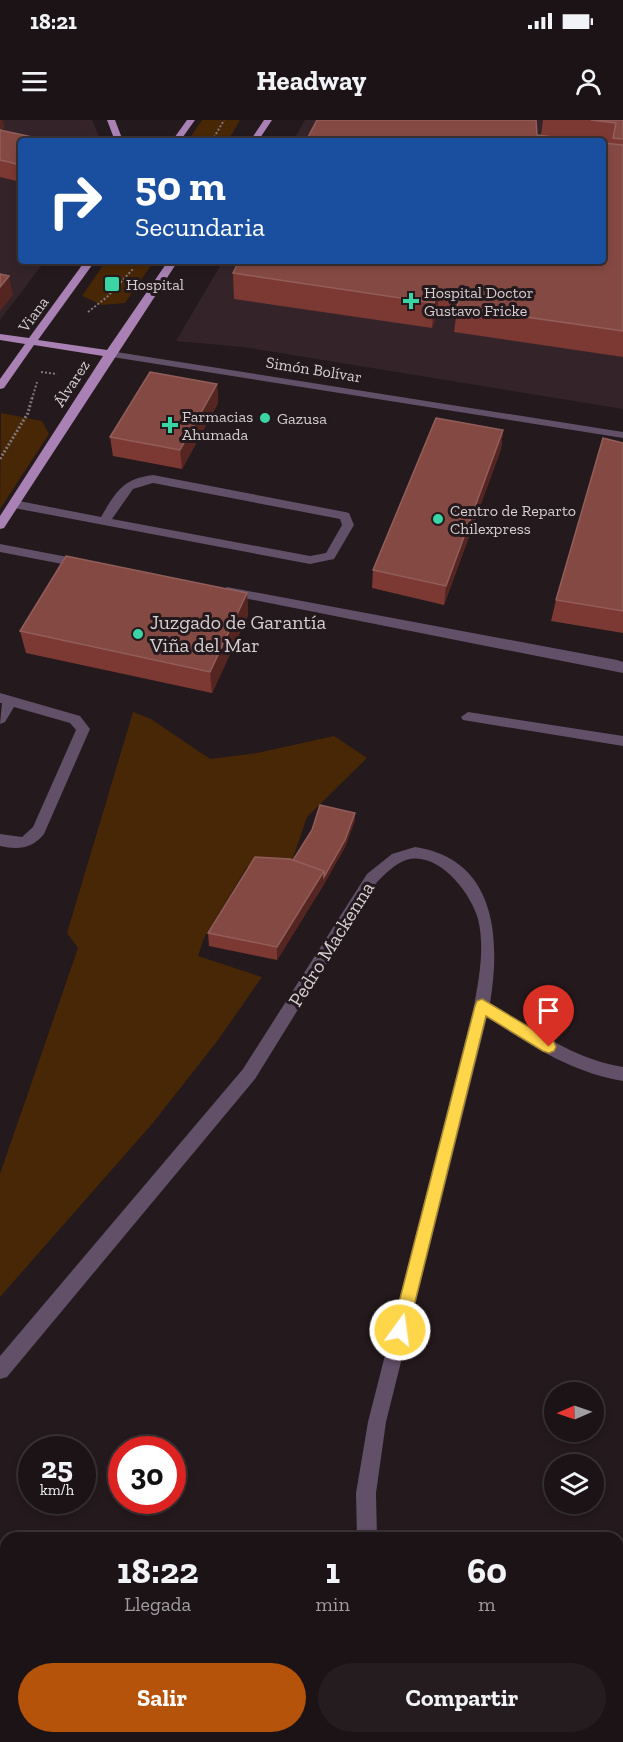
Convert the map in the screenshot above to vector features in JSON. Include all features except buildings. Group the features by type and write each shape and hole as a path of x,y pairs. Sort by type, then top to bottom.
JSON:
{"main road":[{"path":"111,120 118,138"},
{"path":"178,138 191,120"},
{"path":"256,138 268,120"},
{"name":"Viana","path":"0,386 88,264"},
{"name":"Álvarez","path":"0,525 171,264"},
{"name":"Simón Bolívar","path":"0,337 110,354"}],"street":[{"name":"Simón Bolívar","path":"110,354 623,435"},
{"path":"14,504 310,560 330,556 349,521 345,516 153,479 134,481 127,486 105,520"},
{"path":"0,548 92,565"},
{"path":"208,587 623,668"},
{"path":"0,719 5,700 75,719 83,729 39,830 31,840 20,844 0,840"},
{"path":"468,717 623,741"},
{"name":"Pedro Mackenna","path":"0,1370 249,1074 372,878 382,867 396,858 412,853 425,854 456,874 479,901 485,918 490,959 482,1006 377,1422 366,1493 367,1532"},
{"path":"482,1006 549,1047 603,1072 623,1074"}],"path":[{"path":"214,138 224,120"}],"shaded area":[{"path":"0,120 92,120 100,138 18,138 18,264 43,264 0,320"},
{"path":"202,120 240,120 230,138 190,138"},
{"name":"Hospital Doctor Gustavo Fricke","path":"305,120 623,120 623,409 243,347 176,341 221,264 606,264 606,138 295,138"},
{"path":"104,264 152,264 125,303 102,305 82,296"},
{"path":"1,413 42,421 49,434 0,509"},
{"path":"133,712 151,719 210,759 257,753 334,736 367,758 307,817 290,867 247,867 204,938 198,956 262,977 218,1040 152,1124 0,1297 0,1174 78,948 67,933"}],"place":[{"name":"Hospital","path":"112,284"},
{"name":"Hospital Doctor Gustavo Fricke","path":"411,301"},
{"name":"Gazusa","path":"265,418"},
{"name":"Farmacias Ahumada","path":"170,425"},
{"name":"Centro de Reparto Chilexpress","path":"438,519"},
{"name":"Juzgado de Garantía Viña del Mar","path":"138,634"}],"route":[{"path":"400,1330 482,1006 549,1047"}]}
